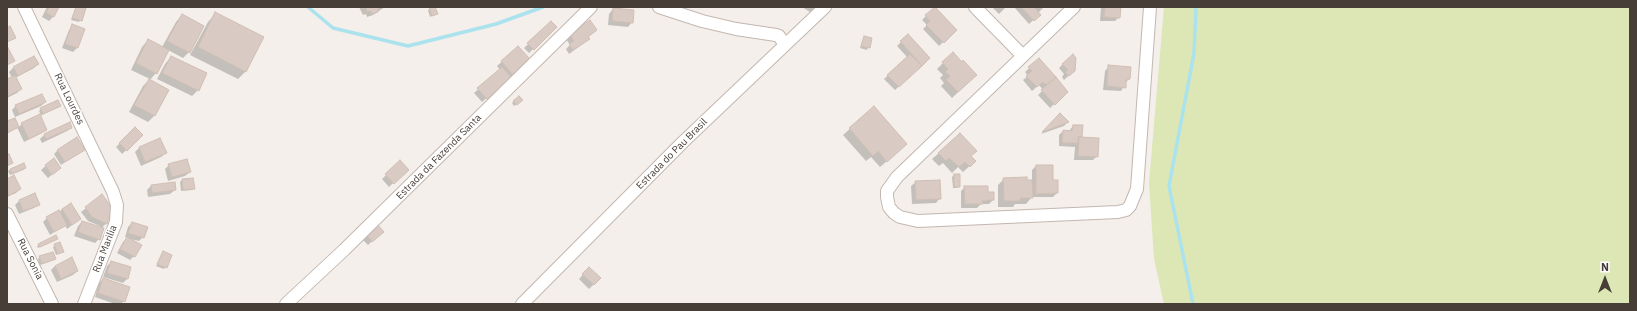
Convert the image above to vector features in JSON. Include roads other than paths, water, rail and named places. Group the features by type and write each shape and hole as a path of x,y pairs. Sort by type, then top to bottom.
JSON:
{"street":[{"name":"Rua Lourdes","path":"24,7 113,192"},
{"name":"Estrada da Fazenda Santa","path":"286,304 344,250 591,7"},
{"path":"659,7 716,25 776,35 779,36 785,45"},
{"name":"Estrada do Pau Brasil","path":"522,304 684,142 825,7"},
{"path":"975,7 1022,55"},
{"path":"1074,7 1022,55 897,177 887,191 889,207 894,213 900,217 918,221 1118,212 1126,210 1130,206 1137,189 1150,7"},
{"name":"Rua Marilia","path":"84,304 116,222 117,205 113,192"},
{"name":"Rua Sonia","path":"7,214 52,304"}],"waterway":[{"path":"308,7 333,28 408,46 496,24 543,7"},
{"path":"1193,304 1169,186 1194,53 1196,7"}]}
